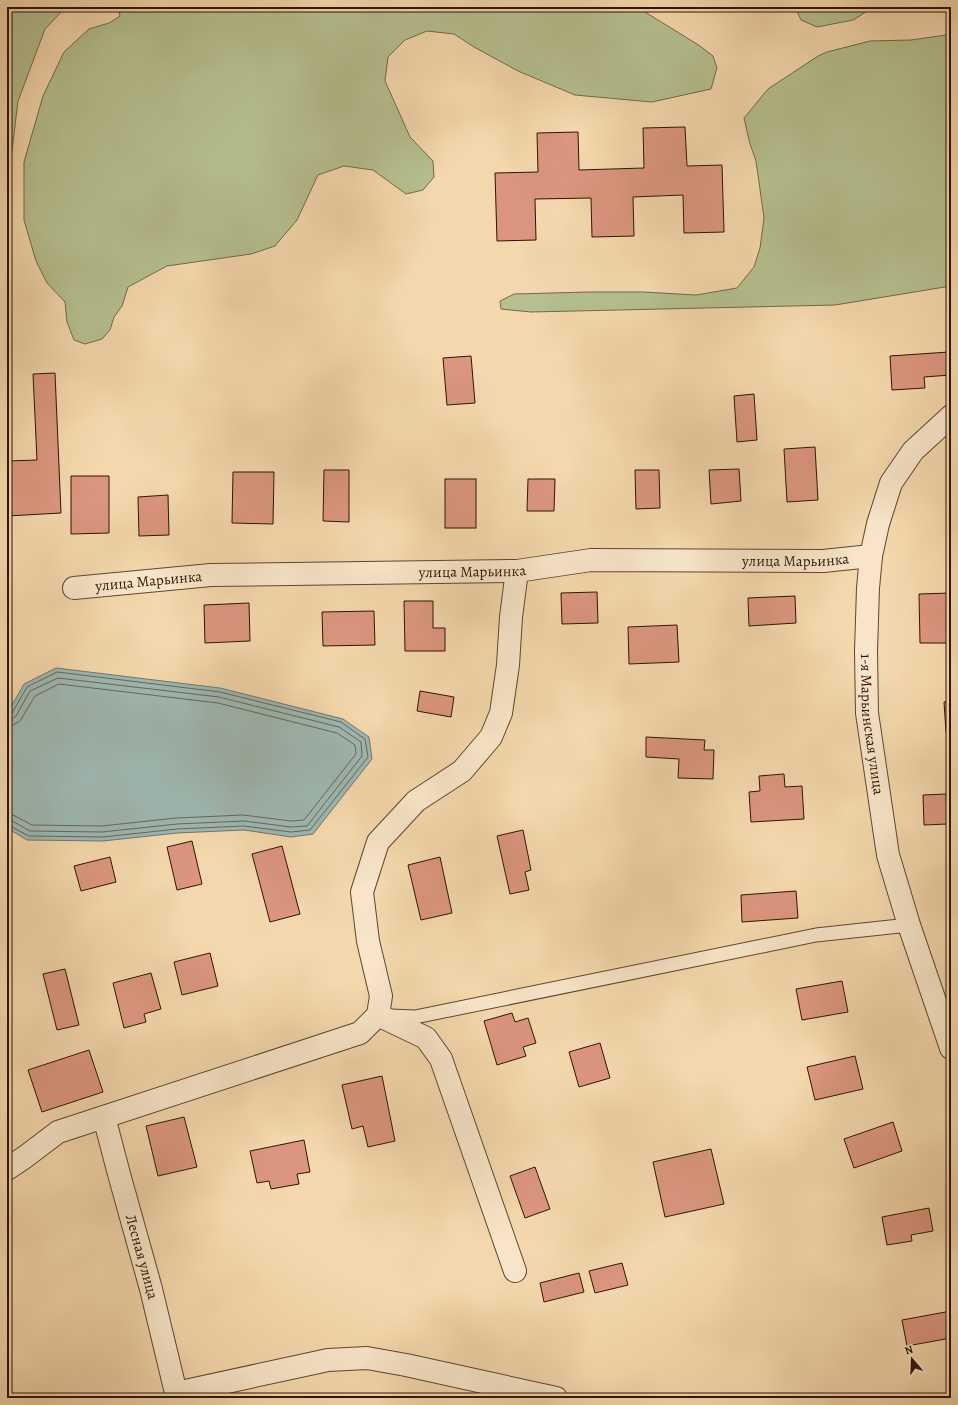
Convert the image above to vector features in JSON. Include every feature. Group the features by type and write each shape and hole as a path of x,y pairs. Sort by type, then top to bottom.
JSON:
{"street":[{"name":"1-я Марьинская улица","path":"951,416 914,451 890,483 878,524 871,556 868,588 867,635 868,713 888,855 909,925 951,1048"},
{"name":"улица Марьинка","path":"74,588 211,575 517,570 591,560 823,561 871,556"},
{"path":"7,1169 58,1132 360,1033 378,1016 381,996 368,941 362,892 378,842 416,801 462,771 491,737 501,713 508,665 511,617 517,570"},
{"path":"378,1016 426,1038 441,1059 515,1271"},
{"name":"Лесная улица","path":"104,1117 151,1289 175,1396"},
{"path":"175,1396 328,1360 367,1358 406,1365 489,1391 556,1398"}],"lane":[{"path":"378,1016 415,1017 816,935 909,925"}],"green space":[{"path":"7,7 66,7 45,29 18,101 7,192"},
{"path":"118,7 637,7 700,46 713,56 717,68 711,89 652,102 575,95 518,71 474,47 454,34 427,31 405,40 388,57 385,81 410,137 433,161 434,177 423,190 406,194 373,170 344,166 318,175 297,220 275,246 251,254 167,266 128,287 122,306 114,317 110,330 102,339 85,344 74,340 67,322 65,302 47,283 36,261 24,220 24,162 43,96 64,52 89,29 109,23 120,16"},
{"path":"795,7 874,7 853,20 817,27 801,20"},
{"path":"951,34 951,286 835,305 531,312 501,309 500,301 514,294 643,292 696,295 737,288 754,267 760,248 764,218 756,161 750,144 744,118 768,89 818,56 827,52 870,41 911,40"}],"water":[{"path":"56,668 220,688 343,719 369,737 372,759 313,834 291,837 244,830 177,833 103,841 27,840 7,828 7,714 24,684"}],"building":[{"path":"685,127 687,166 722,165 724,232 684,233 683,195 633,197 634,236 592,237 591,198 535,199 536,240 497,241 495,173 538,172 537,133 578,132 579,170 644,168 643,128"},
{"path":"949,352 951,375 924,377 925,388 892,390 890,356"},
{"path":"471,356 475,403 447,405 443,358"},
{"path":"55,373 61,513 7,516 7,461 37,460 33,374"},
{"path":"754,394 757,440 737,442 734,396"},
{"path":"815,447 818,500 787,502 784,449"},
{"path":"739,469 741,501 711,504 709,470"},
{"path":"324,470 349,470 349,522 323,521"},
{"path":"635,470 659,470 660,508 636,509"},
{"path":"233,472 274,472 273,524 232,523"},
{"path":"71,476 109,476 109,533 71,534"},
{"path":"445,479 476,479 476,528 445,528"},
{"path":"528,479 555,479 554,511 527,511"},
{"path":"168,495 169,535 139,536 138,497"},
{"path":"597,592 598,623 562,624 561,593"},
{"path":"951,593 951,643 920,643 919,594"},
{"path":"795,596 796,623 749,626 748,598"},
{"path":"404,601 433,601 433,628 445,628 445,651 405,651"},
{"path":"249,603 250,641 205,643 204,605"},
{"path":"374,611 375,645 323,646 322,612"},
{"path":"677,625 679,662 629,664 628,627"},
{"path":"420,691 454,697 451,717 417,711"},
{"path":"951,701 951,732 946,732 944,702"},
{"path":"646,737 705,740 704,750 714,750 713,779 678,778 679,759 646,757"},
{"path":"784,774 785,787 802,786 804,819 751,822 749,792 760,791 759,776"},
{"path":"946,794 947,824 924,825 923,795"},
{"path":"523,830 531,870 525,872 529,890 510,894 497,836"},
{"path":"192,841 202,884 177,890 167,847"},
{"path":"282,846 300,914 270,922 252,854"},
{"path":"110,857 116,882 81,891 74,866"},
{"path":"440,857 452,913 421,920 408,865"},
{"path":"796,891 798,918 742,922 741,895"},
{"path":"210,953 218,986 182,995 174,962"},
{"path":"65,969 79,1025 57,1030 43,974"},
{"path":"151,973 161,1009 144,1014 146,1022 124,1028 113,983"},
{"path":"842,981 848,1012 802,1020 796,989"},
{"path":"512,1013 515,1022 528,1018 536,1043 523,1047 526,1056 497,1065 484,1021"},
{"path":"600,1043 610,1078 579,1087 569,1052"},
{"path":"89,1050 103,1092 42,1112 28,1070"},
{"path":"855,1056 863,1089 815,1100 807,1067"},
{"path":"382,1076 395,1141 368,1147 363,1126 352,1129 342,1085"},
{"path":"184,1117 197,1167 158,1176 146,1126"},
{"path":"893,1122 902,1151 854,1168 844,1139"},
{"path":"304,1140 310,1172 297,1174 299,1184 271,1189 269,1181 257,1183 250,1151"},
{"path":"711,1149 724,1204 665,1217 653,1162"},
{"path":"535,1167 550,1209 525,1218 510,1176"},
{"path":"929,1208 933,1231 911,1235 912,1241 887,1245 882,1217"},
{"path":"622,1263 628,1285 595,1293 589,1271"},
{"path":"579,1273 584,1292 544,1302 540,1283"},
{"path":"951,1311 951,1338 907,1346 902,1320"},
{"path":"54,1393 68,1398 52,1398"}]}
